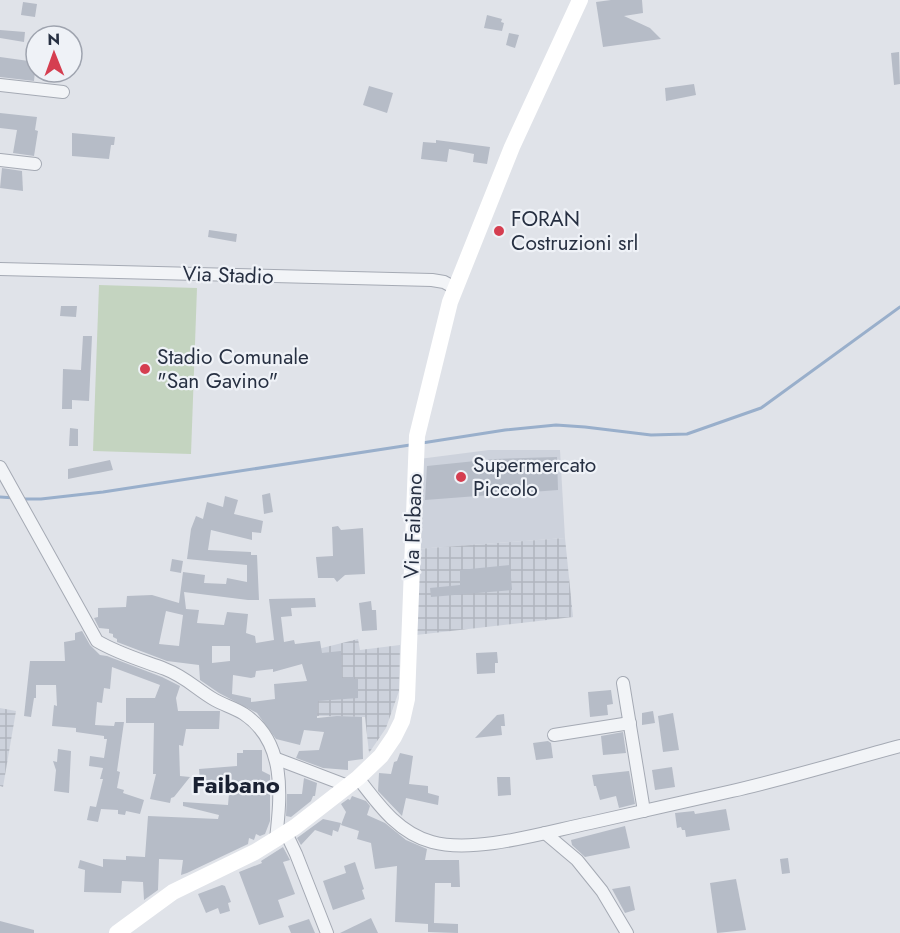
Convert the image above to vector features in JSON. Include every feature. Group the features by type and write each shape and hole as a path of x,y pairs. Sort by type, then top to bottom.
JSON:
{"street":[{"name":"Via Faibano","path":"122,931 173,892 255,852 281,836 353,782 381,756 402,721 407,699 416,444 450,302 512,147 580,0"},
{"path":"0,85 63,92"},
{"path":"0,160 35,164"},
{"name":"Via Stadio","path":"0,269 432,280 444,282 455,288"},
{"path":"0,467 97,641 113,651 181,675 213,699 243,714 268,740 277,759 281,836 296,854 327,933"},
{"path":"623,683 645,811"},
{"path":"554,735 630,723"},
{"path":"277,759 353,782 399,826 430,842 447,845 475,845 734,791 900,746"},
{"path":"545,832 577,860 602,891 627,933"}],"shaded area":[{"path":"489,450 560,450 565,538 417,549 419,459"},
{"path":"565,538 573,617 416,635 417,549"},
{"path":"358,639 360,650 400,645 399,691 386,728 369,753 365,717 317,716 310,651"},
{"path":"0,708 16,711 3,787 0,786"}],"green space":[{"name":"Stadio Comunale \"San Gavino\"","path":"99,285 197,288 191,454 93,451"}],"building":[{"path":"642,0 643,13 624,16 650,28 661,39 603,47 596,2"},
{"path":"23,2 37,4 35,17 21,15"},
{"path":"487,15 502,19 501,22 504,23 502,31 484,28"},
{"path":"0,30 24,32 24,42 0,38"},
{"path":"509,33 519,35 515,48 506,45"},
{"path":"899,52 900,84 894,85 891,53"},
{"path":"0,57 24,60 24,80 0,77"},
{"path":"694,84 696,95 666,101 665,88"},
{"path":"369,86 393,93 387,113 363,105"},
{"path":"0,113 37,117 35,130 38,131 34,156 13,153 17,130 0,128"},
{"path":"72,133 115,137 109,159 72,156"},
{"path":"436,140 490,147 487,164 473,162 474,154 449,149 447,162 421,159 423,142 436,143"},
{"path":"2,168 22,171 23,191 0,188"},
{"path":"209,230 237,234 236,242 208,237"},
{"path":"61,306 77,306 76,317 60,316"},
{"path":"83,336 92,336 89,401 72,400 72,409 62,409 63,369 81,370"},
{"path":"70,428 78,429 78,446 69,446"},
{"path":"557,457 558,490 425,500 427,466 495,459"},
{"path":"110,460 113,470 68,479 68,469"},
{"path":"270,493 273,512 264,514 262,495"},
{"path":"225,496 238,500 234,514 263,521 261,533 252,532 252,540 211,530 208,550 251,552 251,555 257,555 259,600 184,592 186,609 199,610 197,623 224,625 227,612 248,614 246,633 255,636 256,643 274,640 269,599 315,598 316,607 291,608 292,616 281,617 284,642 294,640 295,644 320,641 322,653 341,651 342,678 358,679 358,698 318,701 317,718 362,717 363,759 348,761 348,770 323,768 296,758 299,751 319,750 324,732 304,730 300,745 276,739 257,713 200,680 199,665 167,661 117,642 113,634 109,633 109,629 99,628 94,618 98,617 98,608 126,607 127,596 152,595 179,603 183,572 205,575 204,583 226,584 227,578 247,582 247,565 187,559 191,529 196,516 203,519 207,502 223,507","holes":["166,611 183,615 179,646 159,644","212,646 230,646 230,661 212,663","302,664 307,681 274,684 275,699 251,702 251,698 232,694 233,675 251,678 255,677 256,671 273,669 273,672"]},
{"path":"338,526 341,530 363,528 365,574 345,575 337,582 334,578 318,578 316,557 333,556 332,527"},
{"path":"172,559 183,561 181,573 170,571"},
{"path":"510,565 512,590 431,597 430,588 460,585 460,570"},
{"path":"371,601 372,610 376,610 377,630 362,631 359,603"},
{"path":"82,631 90,645 100,655 162,677 180,686 176,698 178,711 220,711 219,729 186,729 183,746 179,745 180,776 190,777 171,798 170,803 150,799 156,774 153,774 154,723 126,723 126,698 155,698 160,685 112,667 110,689 104,688 102,703 97,702 95,725 114,726 115,722 124,722 117,788 124,790 123,793 144,800 140,814 126,811 125,815 118,814 118,810 101,809 98,822 87,820 90,806 96,807 103,779 100,779 103,768 89,766 90,756 104,758 107,739 104,739 104,736 76,732 76,728 52,726 54,705 57,706 56,685 36,685 36,698 34,698 31,717 24,716 30,661 65,661 64,642 75,640 75,633"},
{"path":"497,652 498,663 495,663 495,673 477,674 476,653"},
{"path":"611,690 613,704 607,705 608,715 590,717 588,692"},
{"path":"653,711 655,723 642,725 642,713"},
{"path":"673,713 679,750 663,752 658,716"},
{"path":"504,714 505,726 501,726 502,735 475,738 497,715"},
{"path":"623,732 626,753 603,755 601,736"},
{"path":"548,741 551,743 553,758 536,760 533,743"},
{"path":"58,749 71,751 69,793 54,791 56,770 53,761 57,762"},
{"path":"243,750 262,750 262,771 270,775 270,821 265,834 260,836 256,834 254,840 249,838 248,844 181,875 183,860 159,859 158,890 144,900 143,882 122,881 121,893 84,892 85,870 78,868 80,860 103,867 103,859 126,860 126,856 145,857 148,816 218,819 219,815 183,806 183,802 228,805 230,781 200,780 199,769 237,766 237,753 243,753"},
{"path":"400,753 413,756 409,784 428,786 428,793 439,796 438,805 406,798 402,816 378,791 379,773 391,774 394,762 397,761"},
{"path":"672,767 675,787 655,790 652,770"},
{"path":"629,771 635,804 619,808 616,796 600,800 592,775"},
{"path":"497,777 510,777 511,795 498,796"},
{"path":"304,778 317,783 315,796 291,817 286,816 287,794 302,794"},
{"path":"352,796 366,801 370,806 367,815 385,823 406,840 427,849 425,860 459,860 460,887 451,887 451,883 435,883 434,923 458,924 458,933 428,932 428,924 395,922 397,866 375,869 371,843 357,839 359,831 341,825 346,812 341,804 350,800"},
{"path":"726,809 730,830 686,837 685,830 681,827 677,828 675,813 694,811 695,814"},
{"path":"323,819 341,823 338,832 333,830 332,836 315,830 301,845 297,838"},
{"path":"625,826 630,848 585,857 572,845 571,840"},
{"path":"283,847 290,860 283,862 295,894 278,900 284,917 259,925 239,872 262,863 261,861"},
{"path":"788,858 790,873 782,874 780,859"},
{"path":"355,862 365,899 333,910 323,881 346,873 344,866"},
{"path":"736,879 746,930 717,933 710,883"},
{"path":"222,885 225,886 231,902 228,903 230,911 220,914 218,908 206,913 198,894"},
{"path":"630,886 635,910 625,913 612,889"},
{"path":"371,918 378,933 340,933"},
{"path":"309,919 315,933 291,933 288,926"},
{"path":"0,921 34,930 34,933 0,933"}],"waterway":[{"path":"422,443 505,430 556,425 651,435 687,434 761,408 900,307"},
{"path":"21,499 103,492 410,445"},
{"path":"0,497 15,498"}],"place":[{"name":"FORAN Costruzioni srl","path":"499,231"},
{"name":"Stadio Comunale \"San Gavino\"","path":"145,369"},
{"name":"Supermercato Piccolo","path":"461,477"}],"district":[{"name":"Faibano","path":"236,785"}]}
